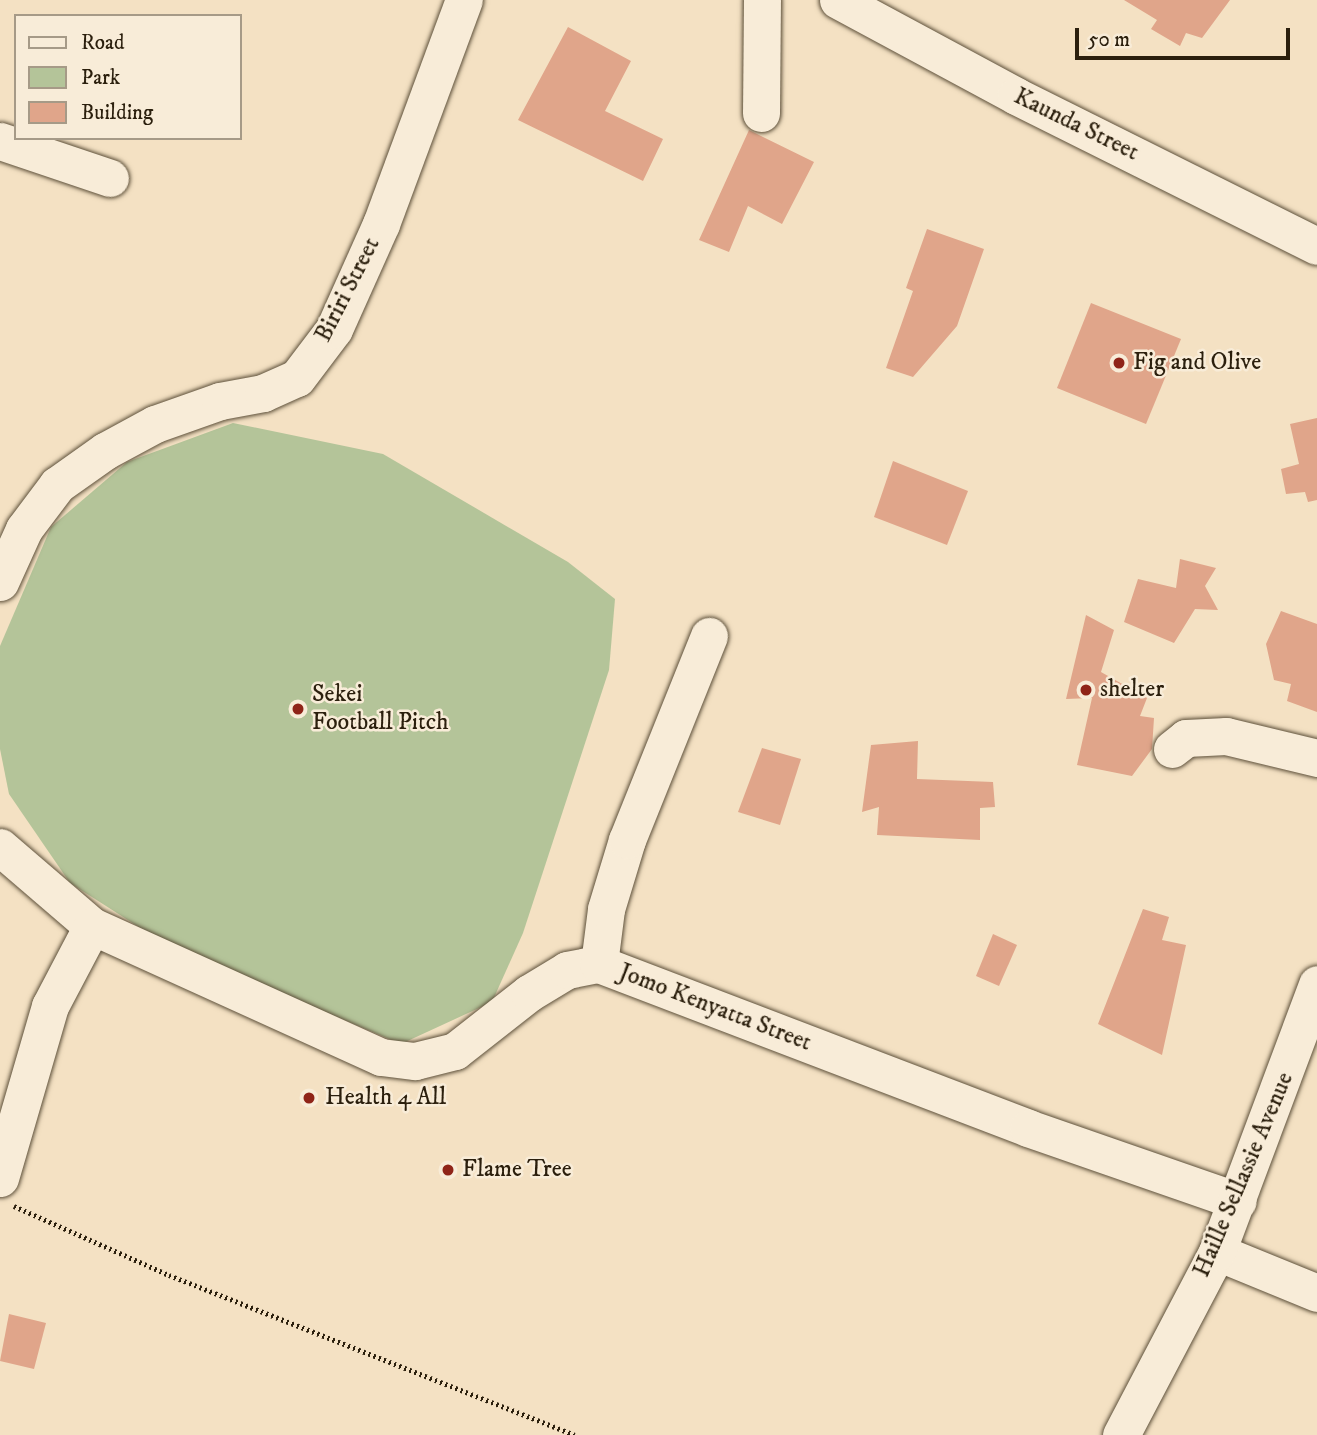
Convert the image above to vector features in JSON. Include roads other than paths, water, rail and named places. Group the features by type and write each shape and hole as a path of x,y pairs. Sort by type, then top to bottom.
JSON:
{"street":[{"name":"Biriri Street","path":"0,582 24,529 57,485 105,451 155,424 220,401 263,393 297,378 334,329 381,225 464,0"},
{"path":"761,113 762,0"},
{"name":"Kaunda Street","path":"838,0 1016,96 1317,246"},
{"path":"0,141 110,177"},
{"path":"599,964 606,909 627,840 709,636"},
{"path":"1172,749 1186,738 1215,735 1317,758"},
{"name":"Jomo Kenyatta Street","path":"0,846 92,926 381,1057 415,1061 455,1051 529,993 567,970 599,964 1028,1128 1238,1201"},
{"path":"0,1178 50,1006 92,926"},
{"name":"Haille Sellassie Avenue","path":"1121,1435 1217,1252 1317,984"},
{"path":"1217,1252 1317,1293"}],"place":[{"name":"Fig and Olive","path":"1119,363"},
{"name":"shelter","path":"1086,690"},
{"name":"Sekei Football Pitch","path":"298,709"},
{"name":"Health 4 All","path":"309,1098"},
{"name":"Flame Tree","path":"448,1170"}]}
